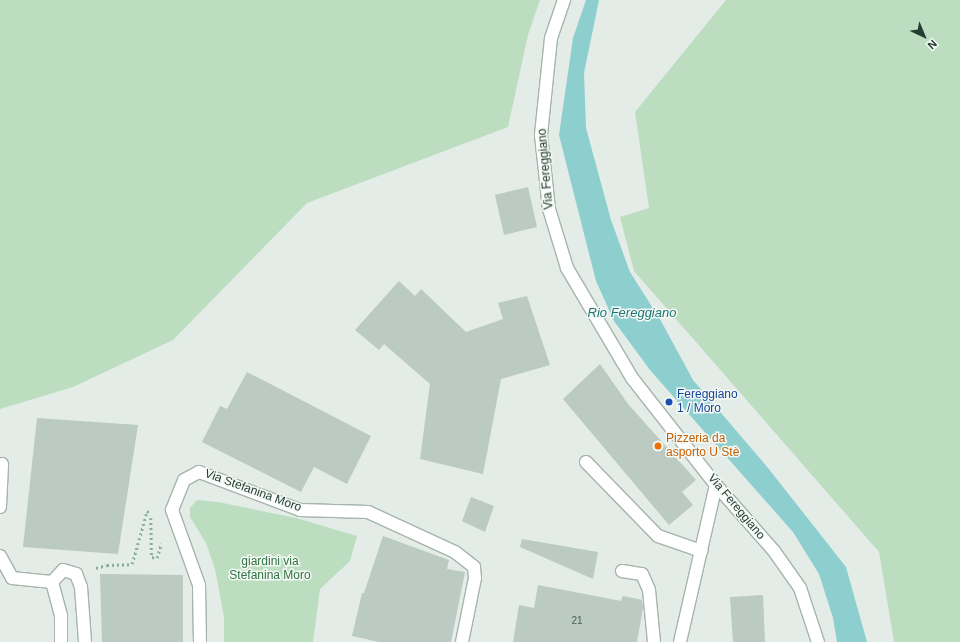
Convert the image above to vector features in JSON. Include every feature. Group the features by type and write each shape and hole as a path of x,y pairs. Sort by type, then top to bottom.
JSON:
{"street":[{"name":"Via Fereggiano","path":"564,0 551,38 541,135 549,209 567,268 632,378 716,485 774,551 800,588 818,642"},
{"path":"586,462 658,536 701,550"},
{"path":"0,507 2,464"},
{"name":"Via Stefanina Moro","path":"172,510 184,480 199,472 300,510 368,512 455,552 474,567 475,578 462,642"},
{"path":"680,642 716,485"},
{"path":"172,510 199,585 200,642"},
{"path":"0,556 12,578 52,582"},
{"path":"52,582 64,570 76,574 82,586 85,642"},
{"path":"622,571 642,574 647,585 649,590 654,642"},
{"path":"52,582 60,615 61,642"}],"path":[{"path":"76,574 107,565 132,564 147,511 151,513 152,557 156,558 172,510"}],"green space":[{"path":"0,0 540,0 528,35 508,127 307,203 173,340 73,387 0,409"},
{"path":"726,0 960,0 960,642 894,642 879,552 634,271 620,217 649,208 635,112"},
{"name":"giardini via Stefanina Moro","path":"197,500 218,502 296,518 357,536 350,561 320,589 313,642 224,642 224,617 215,569 206,543 190,517 190,508"}],"water":[{"name":"Rio Fereggiano","path":"586,0 599,0 584,73 586,128 611,220 630,272 661,321 693,380 768,468 846,567 867,642 837,642 833,618 819,574 793,532 650,370 614,321 596,281 559,135 573,38"}],"building":[{"path":"528,187 537,227 504,235 495,195"},
{"path":"399,281 415,296 421,289 466,332 503,319 498,303 527,296 550,365 501,379 483,474 420,459 430,384 384,344 379,350 355,330"},
{"path":"600,364 628,404 696,480 682,492 693,505 669,525 563,399"},
{"path":"247,372 371,436 347,484 314,467 301,492 202,442 220,406 227,409"},
{"path":"37,418 138,425 118,554 23,547"},
{"path":"471,497 494,506 485,532 462,521"},
{"path":"383,536 449,560 447,569 465,572 451,642 379,642 352,636 362,593 364,593"},
{"path":"522,539 598,552 593,579 520,547"},
{"path":"100,574 183,575 183,642 102,642"},
{"path":"538,585 621,601 623,596 642,600 643,608 637,642 513,642 519,605 534,608"},
{"path":"763,595 765,642 733,642 730,597"}],"place":[{"name":"Fereggiano 1 / Moro","path":"669,402"},
{"name":"Pizzeria da asporto U Stè","path":"658,446"}]}
